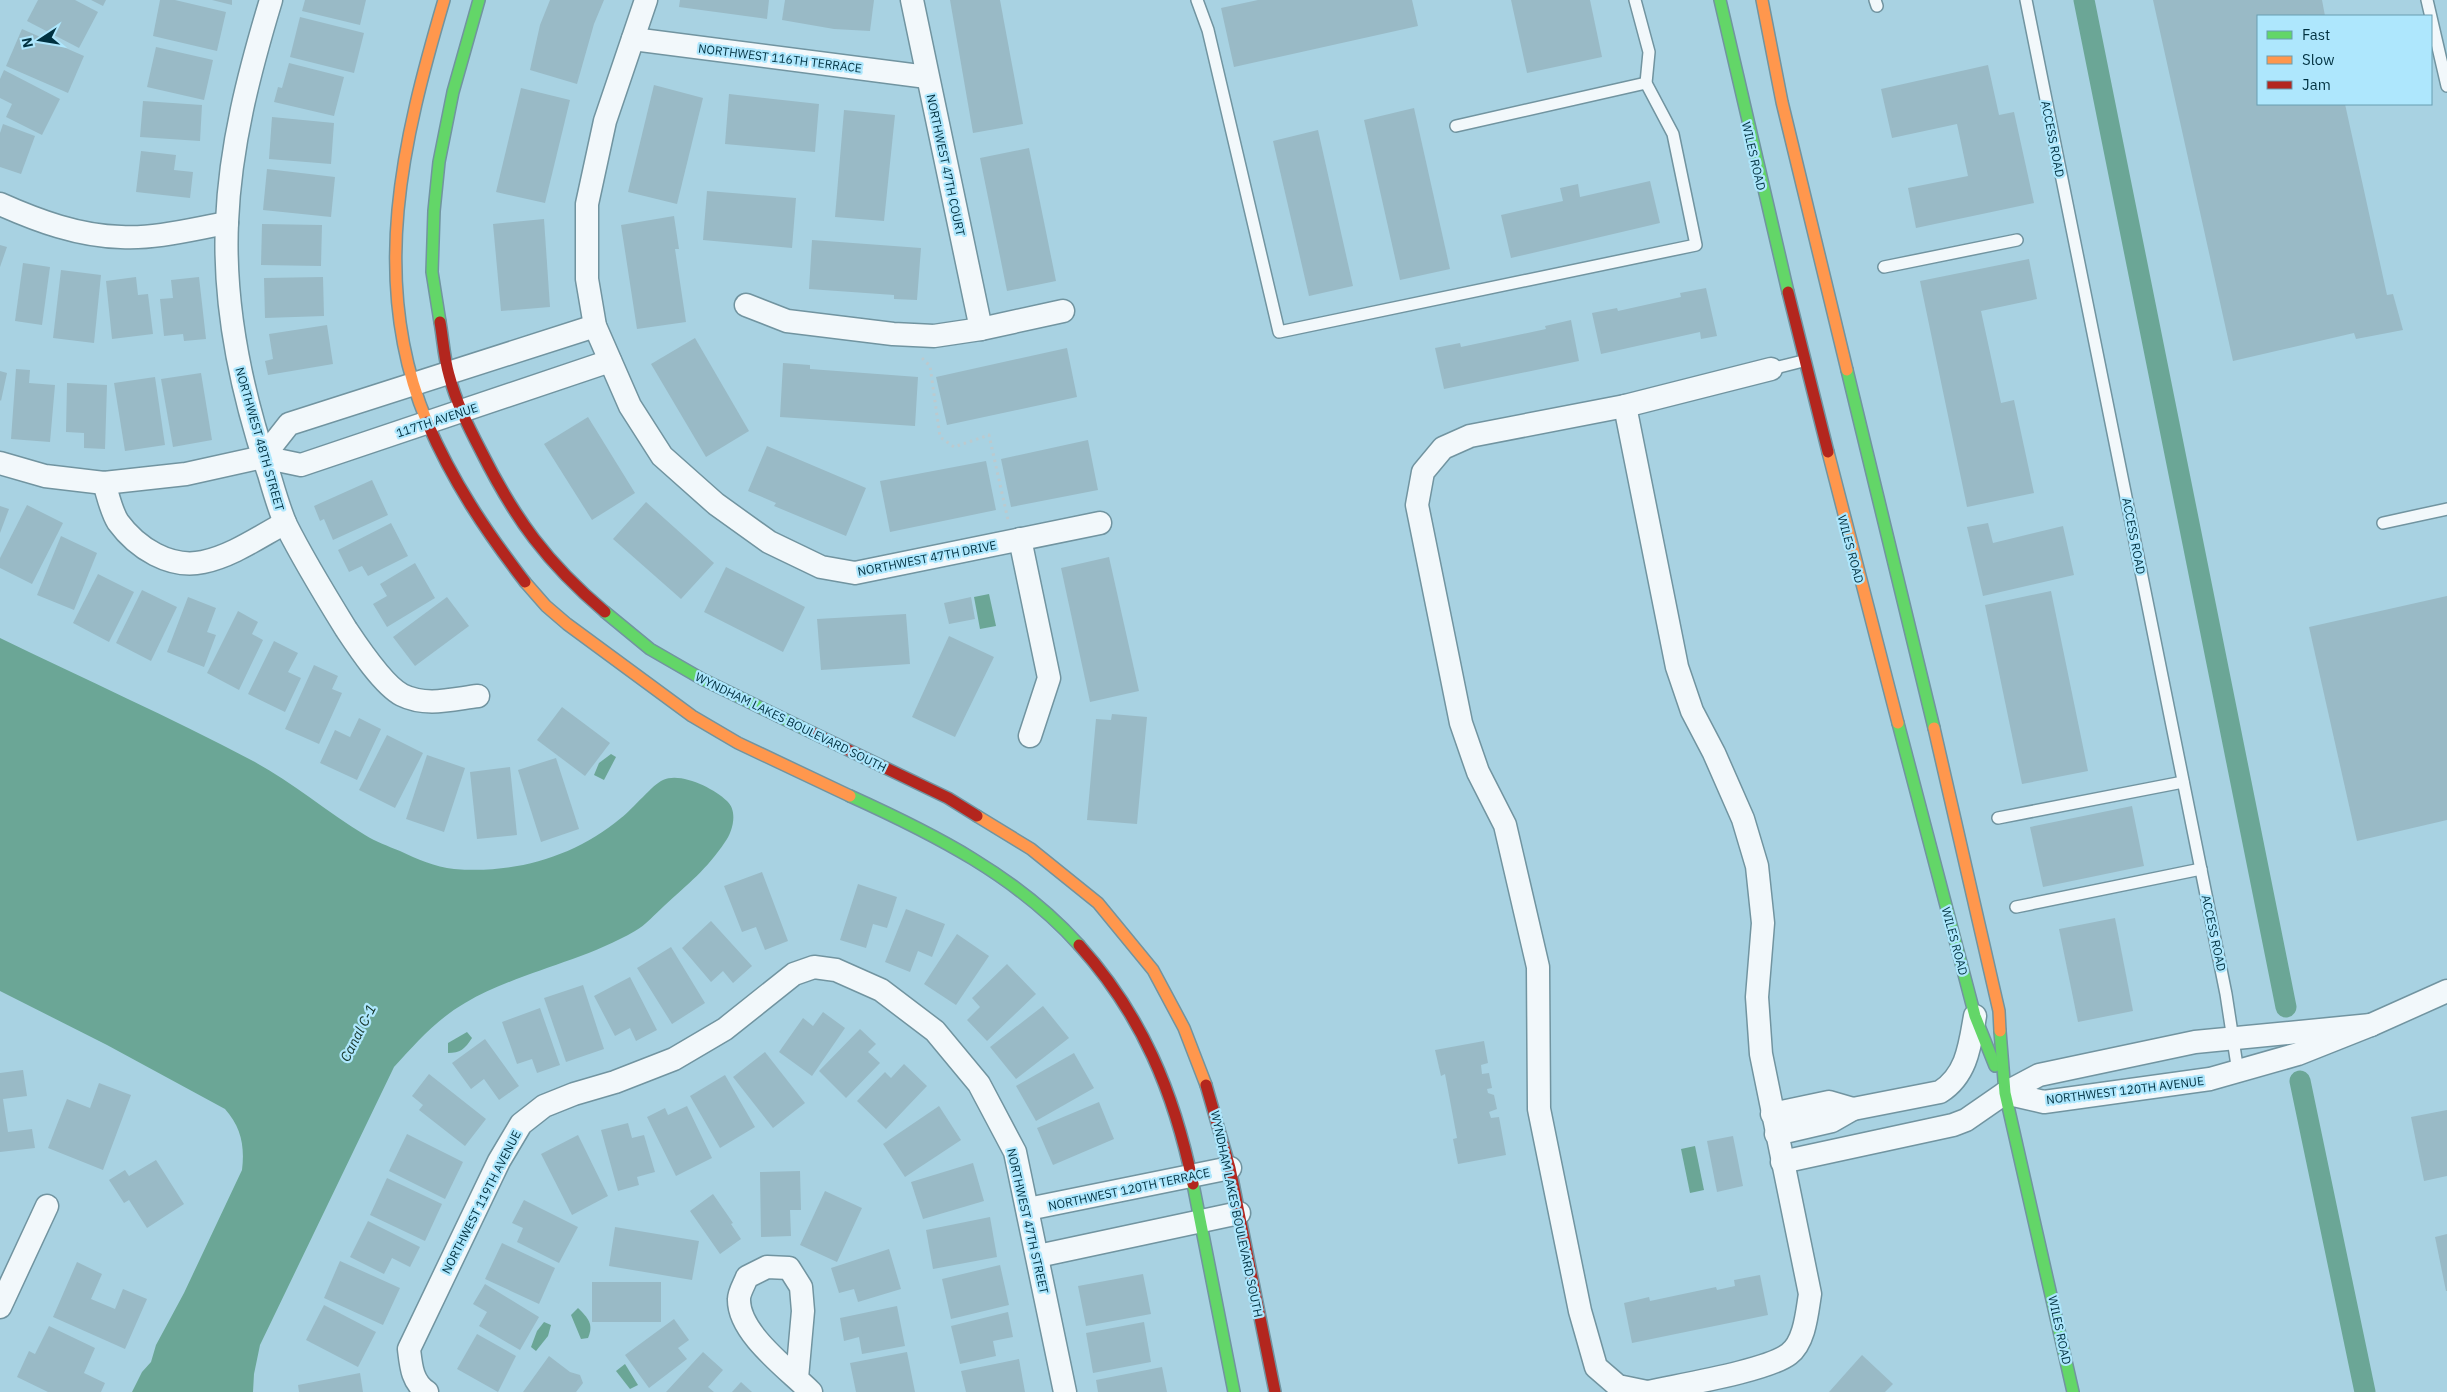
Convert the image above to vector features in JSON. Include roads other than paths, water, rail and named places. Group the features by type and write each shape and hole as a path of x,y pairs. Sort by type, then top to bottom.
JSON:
{"street":[{"name":"NORTHWEST 48TH STREET","path":"271,0 254,57 236,137 227,223 229,296 239,370 263,457 285,523 325,596 368,663 400,694 423,703 478,696"},
{"path":"444,0 421,76 403,154 396,227 401,320 413,385 426,424 451,476 489,539 550,610 679,710 735,742 955,846 1025,894 1067,932 1097,966 1138,1027 1170,1094 1201,1221 1234,1392"},
{"name":"WYNDHAM LAKES BOULEVARD SOUTH","path":"479,0 453,92 438,162 432,272 448,373 461,412 497,483 518,519 543,552 572,584 650,649 702,679 948,798 1031,849 1098,903 1153,970 1184,1028 1212,1099 1230,1168 1275,1392"},
{"name":"NORTHWEST 47TH DRIVE","path":"646,0 605,121 587,204 587,280 595,326 630,406 662,456 716,504 762,537 821,566 855,573 1015,534 1100,523"},
{"name":"NORTHWEST 47TH COURT","path":"912,0 981,329"},
{"name":"WILES ROAD","path":"1720,0 1803,361 1975,1016 2005,1092"},
{"name":"WILES ROAD","path":"1762,0 1782,102 1972,888 1999,1011 2005,1092 2073,1392"},
{"name":"NORTHWEST 116TH TERRACE","path":"633,39 927,77"},
{"path":"0,204 28,216 80,232 122,237 167,233 227,223"},
{"path":"746,305 787,321 893,334 934,336 981,329 1064,311"},
{"path":"263,457 289,424 595,326"},
{"name":"117TH AVENUE","path":"0,463 46,476 104,483 186,474 263,457 301,465 610,361"},
{"path":"1625,406 1677,667 1692,711 1743,819 1757,866 1763,923 1757,997 1761,1054 1810,1294 1804,1330 1790,1354 1761,1366 1648,1392 1618,1386 1596,1367 1580,1311 1539,1109 1538,967 1505,825 1478,772 1461,723 1417,505 1423,472 1443,448 1470,436 1625,406 1770,369"},
{"name":"NORTHWEST 48TH STREET","path":"104,483 117,521 139,546 169,561 202,562 237,549 285,523"},
{"path":"1015,534 1050,678 1030,736"},
{"name":"NORTHWEST 47TH STREET","path":"814,967 836,970 881,990 935,1031 979,1084 1015,1152 1065,1392"},
{"name":"NORTHWEST 119TH AVENUE","path":"427,1392 420,1387 411,1370 409,1349 499,1161 521,1124 544,1106 574,1094 615,1082 674,1059 725,1029 794,974 814,967"},
{"name":"NORTHWEST 120TH AVENUE","path":"2005,1092 2044,1102 2196,1082 2298,1054 2371,1026 2447,991"},
{"path":"1774,1124 1820,1124 1832,1121 1853,1109 1928,1096 1950,1085 1964,1066 1975,1016"},
{"name":"NORTHWEST 120TH AVENUE","path":"2005,1092 2040,1074 2194,1042 2371,1026"},
{"path":"1782,1162 1954,1125 1966,1120 2005,1092"},
{"path":"1774,1124 1829,1102 1853,1109"},
{"path":"1820,1124 1827,1153"},
{"name":"NORTHWEST 120TH TERRACE","path":"1028,1210 1230,1168"},
{"path":"0,1307 47,1206"},
{"path":"1038,1256 1239,1213"},
{"path":"767,1267 789,1268 801,1287 804,1311 804,1385 744,1324 738,1298 748,1277 767,1267"}],"lane":[{"path":"1197,0 1208,30 1279,332 1696,245 1673,134 1646,83 1650,52 1635,0"},
{"name":"ACCESS ROAD","path":"2026,0 2226,994 2238,1072"},
{"path":"2427,0 2430,15"},
{"path":"2432,22 2447,86"},
{"path":"1456,126 1646,83"},
{"path":"1884,268 2018,240"},
{"path":"1770,369 1803,361"},
{"path":"2383,523 2447,509"},
{"path":"1998,818 2183,782"},
{"path":"2016,907 2201,869"}],"water":[{"path":"989,594 996,626 980,629 974,597"},
{"name":"Canal C-1","path":"0,638 253,761 378,842 420,860 440,866 454,869 499,869 543,860 564,853 603,832 626,814 659,782 670,778 687,780 714,791 727,801 732,810 732,827 718,852 697,876 643,926 615,942 506,983 465,1003 436,1024 394,1067 260,1345 254,1374 253,1392 132,1392 142,1372 151,1362 156,1345 184,1293 242,1170 243,1153 241,1137 235,1123 225,1109 107,1045 0,991"},
{"path":"611,754 616,757 604,780 594,775 599,763"},
{"path":"467,1032 472,1038 467,1045 462,1050 448,1053 448,1043"},
{"path":"1695,1146 1704,1190 1690,1193 1681,1149"},
{"path":"578,1308 585,1315 590,1325 588,1338 581,1339 571,1315"},
{"path":"544,1322 551,1325 548,1336 536,1351 531,1347 537,1331"},
{"path":"625,1364 638,1385 630,1389 616,1371"}],"waterway":[{"path":"2084,0 2286,1007"},
{"path":"2300,1081 2365,1392"}]}
